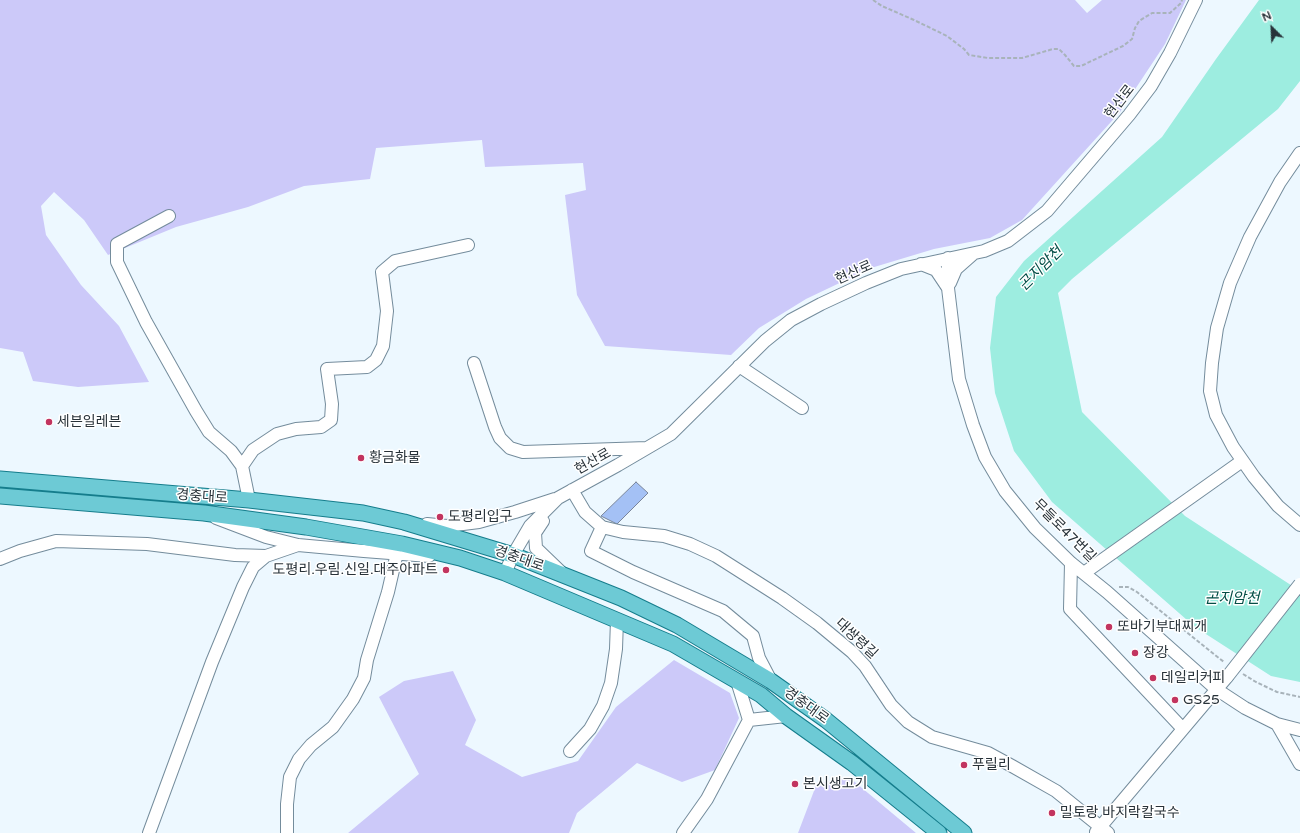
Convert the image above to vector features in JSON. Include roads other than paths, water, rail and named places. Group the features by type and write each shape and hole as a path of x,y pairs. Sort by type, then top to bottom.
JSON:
{"main road":[{"name":"경충대로","path":"0,479 249,500 363,513 404,522 513,556 621,598 676,625 771,681 826,720 964,833"},
{"name":"경충대로","path":"0,496 204,513 306,527 402,544 460,558 505,572 673,644 761,695 786,716 852,763 939,833"}],"street":[{"name":"현산로","path":"505,572 530,526 558,498 649,448 671,434 765,341 791,320 866,283 901,269 984,251 1008,241 1047,211 1129,115 1151,86 1170,53 1196,0"},
{"path":"1300,153 1280,182 1250,238 1230,283 1217,328 1210,391 1216,415 1233,447 1239,463 1254,477 1278,506 1300,525"},
{"path":"168,216 117,244 117,262 146,322 196,411 209,432 230,451 242,466 249,500"},
{"path":"242,466 253,450 277,434 296,429 321,427 331,420 332,404 327,369 367,367 376,360 383,346 387,311 382,272 395,261 468,245"},
{"path":"948,288 956,269 974,253"},
{"name":"무들로47번길","path":"948,258 948,288 959,379 973,425 985,457 1005,491 1035,528 1071,563 1087,570 1107,592 1216,690 1245,708 1277,724 1300,730"},
{"path":"921,264 936,270 948,288"},
{"path":"474,363 495,427 500,438 510,448 523,452 649,448"},
{"path":"739,366 802,408"},
{"path":"1087,570 1239,463"},
{"name":"대쌍령길","path":"572,490 585,512 602,527 623,532 664,536 690,544 716,556 782,598 817,623 852,652 865,666 891,706 908,722 932,737 988,753 1012,766 1056,791 1101,831"},
{"path":"404,522 447,526 479,522 558,498"},
{"path":"558,498 534,533 536,548 565,576"},
{"path":"204,513 266,537 298,544 460,558"},
{"path":"602,527 590,551 633,572 723,611 753,636 759,658 771,681"},
{"path":"0,559 20,550 56,541 147,544 235,555 266,556"},
{"path":"149,833 212,662 252,567 266,556 298,544"},
{"path":"287,833 287,804 290,777 299,759 311,745 334,727 353,699 364,678 366,660 388,592 397,553"},
{"path":"1071,563 1070,609 1183,729"},
{"path":"1101,831 1227,677 1300,584"},
{"path":"570,751 590,729 603,706 610,683 616,649 617,620"},
{"path":"683,833 707,799 748,720 737,681"},
{"path":"748,720 786,716"},
{"path":"1277,724 1300,764"}],"water":[{"name":"곤지암천","path":"1259,0 1300,0 1300,81 1278,109 1072,279 1058,293 1082,412 1185,516 1300,591 1300,682 1271,676 1195,627 1052,502 1014,451 995,393 990,348 996,297 1024,261 1162,137"}],"place":[{"name":"세븐일레븐","path":"49,422"},
{"name":"황금화물","path":"361,458"},
{"name":"도평리입구","path":"440,517"},
{"name":"도평리.우림.신일.대주아파트","path":"446,570"},
{"name":"또바기부대찌개","path":"1109,627"},
{"name":"장강","path":"1135,653"},
{"name":"데일리커피","path":"1153,678"},
{"name":"GS25","path":"1175,700"},
{"name":"푸릴리","path":"964,765"},
{"name":"본시생고기","path":"795,784"},
{"name":"밀토랑 바지락칼국수","path":"1052,813"}]}
